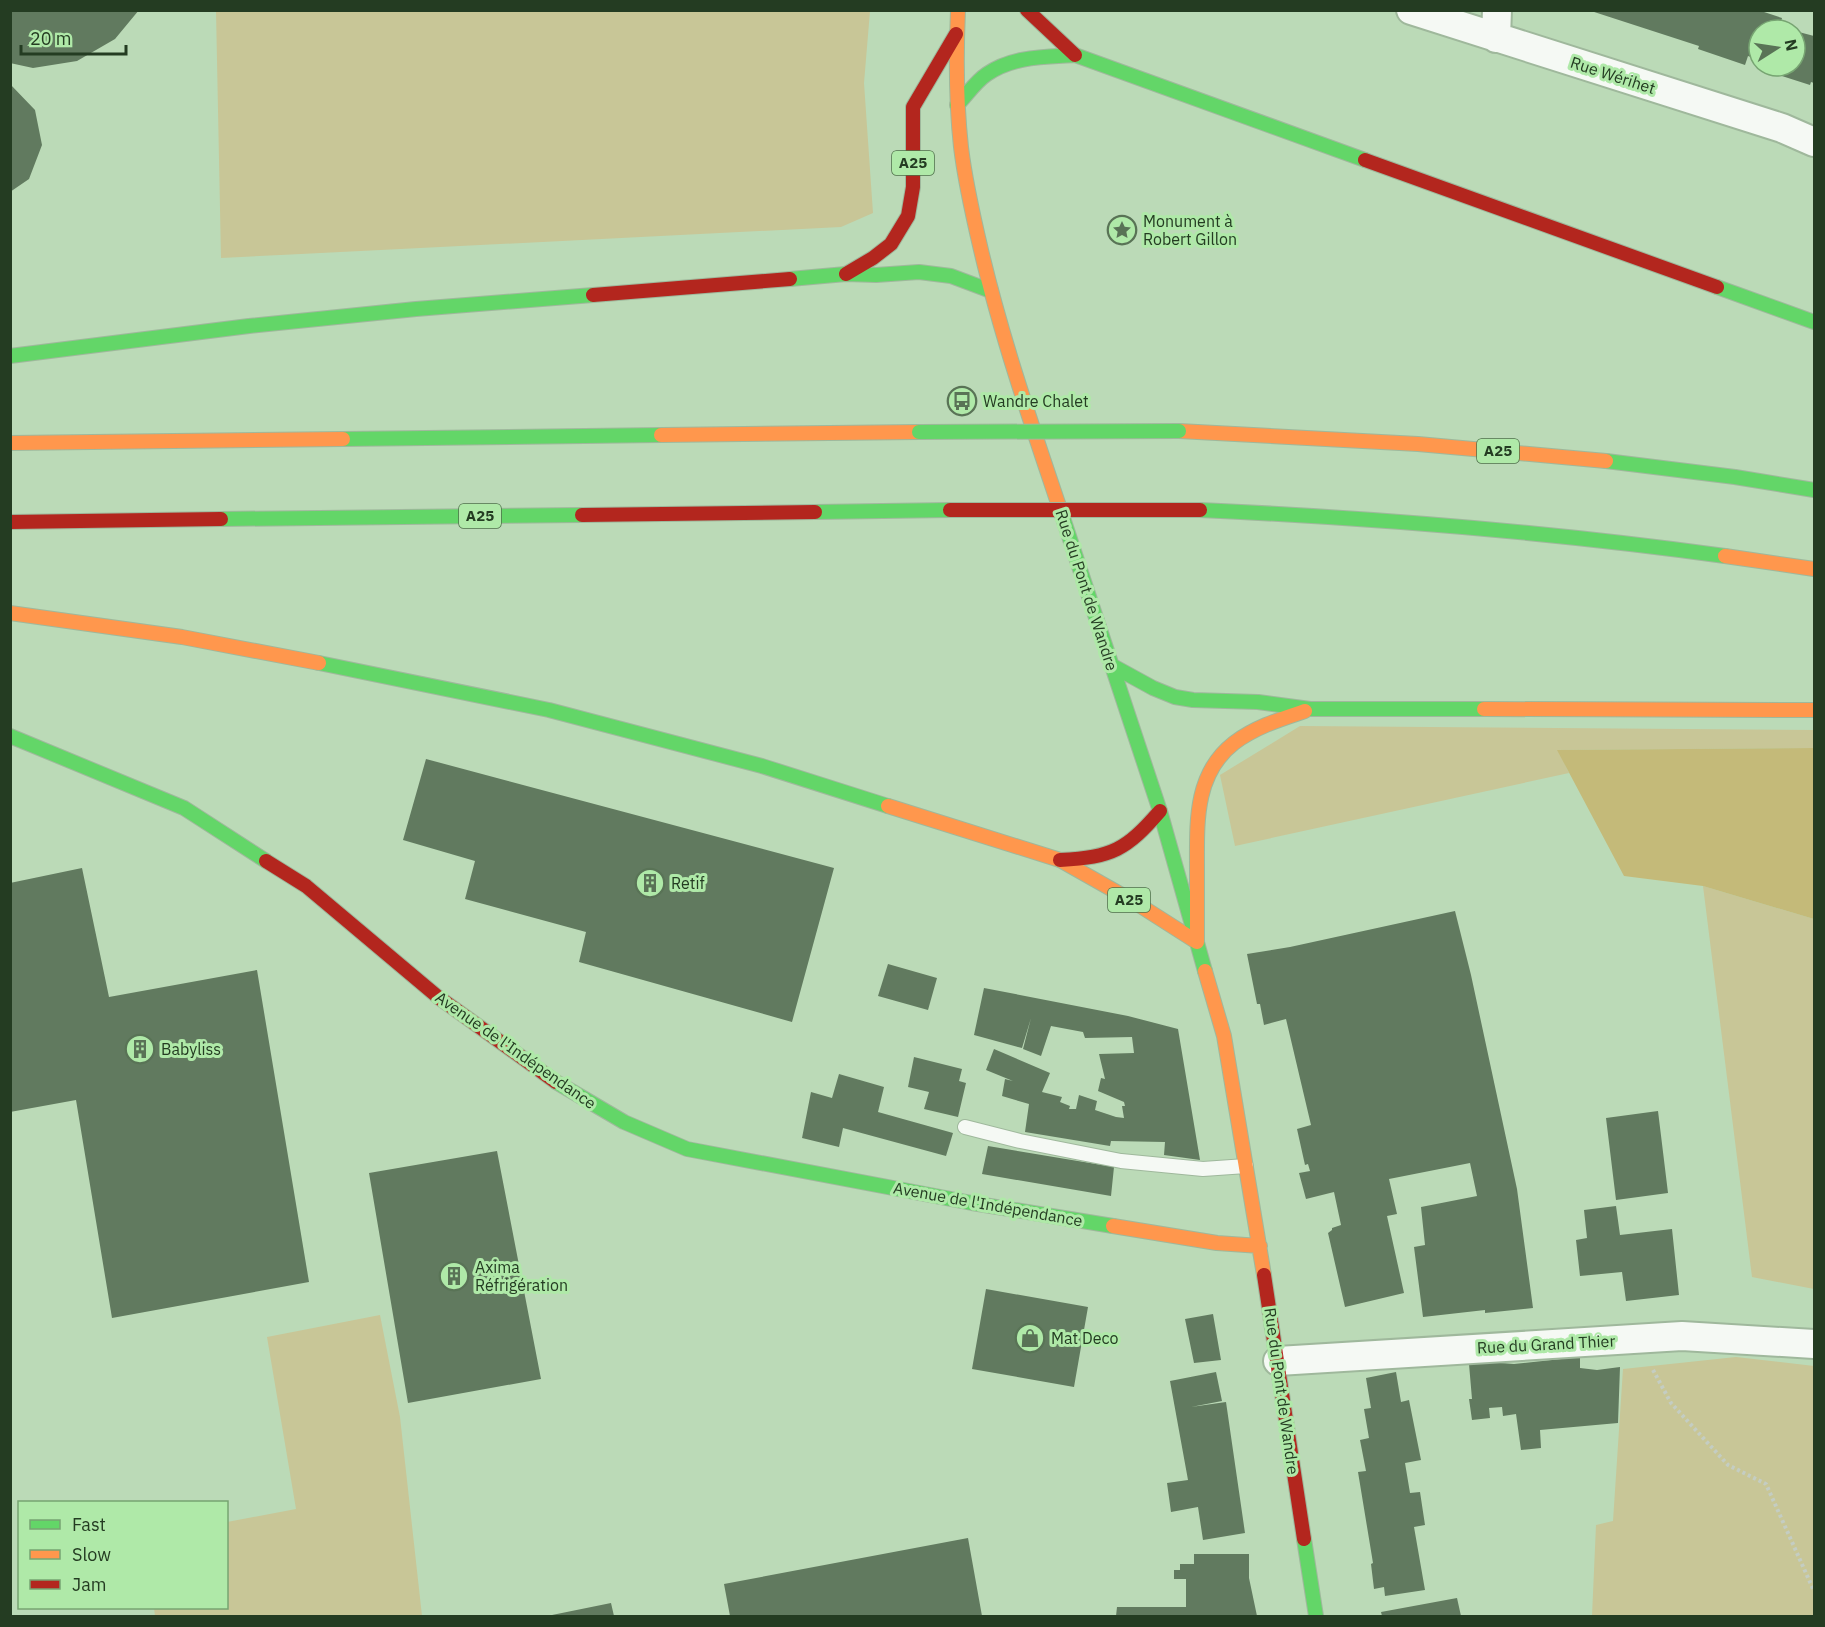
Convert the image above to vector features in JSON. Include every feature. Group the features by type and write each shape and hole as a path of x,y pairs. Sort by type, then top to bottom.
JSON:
{"main road":[{"name":"Rue du Pont de Wandre","path":"958,10 957,105 961,148 972,211 991,291 1028,414 1160,811 1224,1036 1248,1166 1316,1617"},
{"path":"1027,10 1075,56"},
{"name":"A25","path":"846,274 891,244 908,216 913,187 913,107 956,34"},
{"path":"957,105 987,74 1008,64 1027,58 1075,56 1815,322"},
{"name":"A25","path":"10,356 249,326 416,309 846,274 876,275 919,272 951,276 991,291"},
{"name":"A25","path":"10,443 1179,431 1289,435 1511,452 1659,468 1815,490"},
{"name":"A25","path":"10,522 950,510 1200,510 1293,513 1537,531 1720,554 1815,569"},
{"name":"A25","path":"10,613 92,623 257,650 549,710 762,766 1060,860 1136,903 1197,942"},
{"path":"1111,665 1175,697 1193,700 1258,702 1310,710 1815,710"},
{"path":"1197,942 1197,812 1201,791 1210,771 1232,744 1250,732 1310,710"},
{"name":"Avenue de l'Indépendance","path":"10,736 184,808 306,886 438,997 562,1086 624,1122 687,1149 983,1205 1216,1243 1260,1246"},
{"name":"A25","path":"1060,860 1090,859 1117,849 1136,838 1160,811"}],"street":[{"name":"Rue Wérihet","path":"1411,10 1497,24 1815,142"},
{"name":"Rue du Grand Thier","path":"1278,1361 1682,1335 1815,1344"}],"lane":[{"path":"965,1127 1020,1141 1121,1161 1203,1169 1248,1166"}],"path":[{"path":"1635,1338 1671,1403 1728,1465 1766,1484 1815,1591"}],"shaded area":[{"path":"216,11 870,11 864,83 873,213 841,227 221,258"},
{"path":"1300,726 1814,730 1814,748 1558,750 1569,773 1235,846 1220,775"},
{"path":"1814,748 1814,919 1703,886 1624,876 1557,750"},
{"path":"1703,886 1814,919 1814,1289 1752,1277"},
{"path":"380,1315 400,1417 422,1616 155,1616 154,1609 228,1609 228,1522 296,1509 267,1337"},
{"path":"1736,1357 1814,1366 1814,1616 1592,1616 1596,1525 1613,1521 1623,1369"}],"building":[{"path":"10,10 139,10 115,39 77,61 33,68 10,63"},
{"path":"1588,10 1758,10 1782,18 1747,18 1745,65 1698,49 1699,46"},
{"path":"1807,34 1814,36 1814,83 1811,82 1810,85 1788,78 1807,78"},
{"path":"10,84 35,110 42,145 29,179 10,192"},
{"name":"Retif","path":"426,759 834,868 792,1022 579,962 586,932 465,899 475,861 403,840"},
{"name":"Babyliss","path":"82,868 109,997 257,970 309,1282 112,1318 76,1100 10,1112 10,883"},
{"path":"1455,911 1517,1189 1533,1308 1485,1313 1485,1310 1423,1317 1414,1247 1425,1245 1421,1207 1477,1196 1470,1163 1389,1179 1397,1214 1387,1216 1404,1293 1345,1307 1328,1233 1332,1228 1341,1225 1334,1192 1306,1199 1299,1173 1310,1171 1308,1164 1305,1165 1297,1129 1311,1125 1286,1019 1264,1025 1260,1004 1257,1004 1247,954 1290,947"},
{"path":"888,964 937,978 928,1010 878,996"},
{"path":"984,988 1128,1016 1178,1029 1200,1160 1164,1155 1165,1142 1111,1141 1110,1146 1025,1132 1029,1104 1002,1096 1005,1079 1013,1081 986,1070 994,1049 1050,1073 1042,1092 1062,1097 1060,1102 1070,1106 1069,1109 1076,1109 1079,1095 1097,1101 1095,1110 1124,1118 1122,1106 1125,1106 1124,1102 1098,1091 1101,1078 1105,1079 1099,1054 1134,1053 1132,1037 1085,1038 1083,1032 1051,1026 1041,1056 1023,1049 1031,1018 1022,1048 974,1035"},
{"path":"914,1057 962,1069 959,1081 966,1083 958,1117 924,1109 929,1092 908,1087"},
{"path":"839,1074 884,1087 878,1112 953,1133 946,1156 843,1128 839,1147 802,1138 811,1092 832,1098"},
{"path":"1658,1111 1668,1193 1616,1200 1606,1118"},
{"path":"988,1146 1114,1167 1111,1196 982,1174"},
{"name":"Axima Réfrigération","path":"497,1151 541,1379 408,1403 369,1173"},
{"path":"1616,1206 1620,1235 1672,1229 1679,1295 1626,1301 1622,1272 1580,1276 1576,1240 1587,1238 1584,1210"},
{"name":"Mat Deco","path":"986,1289 1088,1307 1074,1387 972,1369"},
{"path":"1213,1314 1221,1360 1194,1363 1185,1319"},
{"path":"1580,1357 1580,1368 1597,1370 1620,1367 1618,1423 1540,1430 1541,1448 1521,1450 1516,1414 1503,1416 1502,1407 1489,1408 1490,1418 1472,1420 1469,1399 1472,1399 1469,1364 1486,1362 1514,1364"},
{"path":"1216,1372 1222,1401 1191,1407 1226,1402 1245,1533 1203,1540 1198,1507 1171,1512 1167,1483 1188,1480 1170,1381"},
{"path":"1396,1372 1401,1402 1409,1400 1421,1460 1405,1463 1410,1493 1420,1492 1425,1525 1414,1527 1425,1590 1385,1596 1384,1587 1374,1589 1371,1564 1373,1563 1358,1472 1366,1471 1360,1440 1369,1438 1364,1409 1371,1408 1366,1378"},
{"path":"968,1538 982,1616 730,1616 724,1584"},
{"path":"1194,1554 1249,1554 1249,1578 1257,1616 1116,1616 1117,1607 1186,1607 1186,1579 1174,1579 1174,1570 1180,1570 1180,1564 1194,1564"},
{"path":"1457,1598 1461,1616 1382,1616 1381,1612"},
{"path":"611,1603 614,1616 552,1616 552,1615"}],"traffic: fast":[{"path":"957,105 979,81 997,68 1041,57 1075,55 1365,160"},
{"path":"790,279 846,274 876,275 919,272 951,276 991,291"},
{"path":"1717,287 1814,322"},
{"path":"10,356 249,326 416,309 593,295"},
{"path":"919,432 1179,431"},
{"path":"343,439 661,435"},
{"path":"1606,461 1735,477 1814,490"},
{"path":"815,512 950,510"},
{"path":"1200,510 1463,527 1725,556"},
{"path":"1061,512 1160,811 1205,971"},
{"path":"221,519 582,515"},
{"path":"319,663 549,710 762,766 888,806"},
{"path":"1111,665 1153,688 1175,697 1193,700 1258,702 1310,709 1484,709"},
{"path":"10,736 184,808 266,861"},
{"path":"556,1082 624,1122 687,1149 972,1203 1113,1226"},
{"path":"1304,1539 1316,1616"}],"traffic: slow":[{"path":"958,10 958,113 969,198 989,283 1008,349 1061,512"},
{"path":"1179,431 1418,444 1606,461"},
{"path":"661,435 919,432"},
{"path":"10,443 343,439"},
{"path":"1725,556 1814,569"},
{"path":"10,613 182,637 319,663"},
{"path":"1484,709 1814,710"},
{"path":"1197,942 1198,817 1200,800 1211,769 1221,755 1242,737 1268,724 1305,711"},
{"path":"888,806 1060,860 1136,903 1197,942"},
{"path":"1205,971 1224,1036 1264,1275"},
{"path":"1113,1226 1217,1243 1260,1246"}],"traffic: jam":[{"path":"1027,10 1075,55"},
{"path":"846,274 891,244 908,216 913,187 913,107 956,34"},
{"path":"1365,160 1717,287"},
{"path":"593,295 790,279"},
{"path":"950,510 1200,510"},
{"path":"582,515 815,512"},
{"path":"10,522 221,519"},
{"path":"1060,860 1093,857 1117,849 1137,835 1160,811"},
{"path":"266,861 306,886 438,997 556,1082"},
{"path":"1264,1275 1304,1539"}],"place":[{"name":"Monument à Robert Gillon","path":"1122,230"},
{"name":"Wandre Chalet","path":"962,401"},
{"name":"Retif","path":"650,883"},
{"name":"Babyliss","path":"140,1049"},
{"name":"Axima Réfrigération","path":"454,1276"},
{"name":"Mat Deco","path":"1030,1338"}]}
